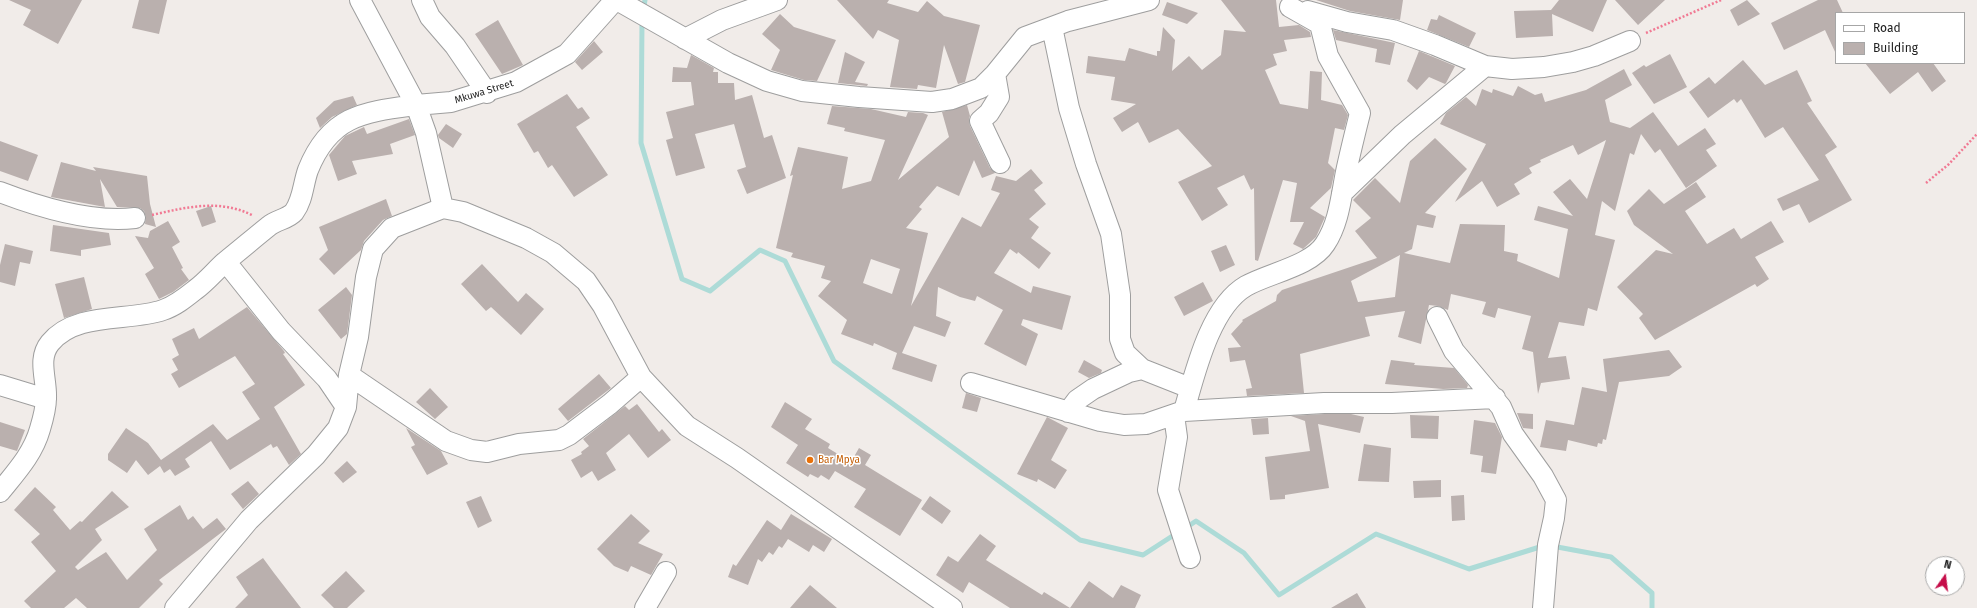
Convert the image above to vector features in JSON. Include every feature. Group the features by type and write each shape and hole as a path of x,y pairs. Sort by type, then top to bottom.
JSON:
{"street":[{"path":"360,0 416,105 426,133 443,208"},
{"path":"422,0 430,17 455,46 487,93"},
{"path":"616,0 642,16 666,26 685,40 760,78 802,91 932,102 952,99 981,88 995,74 1025,37 1068,21 1149,0"},
{"name":"Mkuwa Street","path":"0,492 30,454 40,429 46,399 42,359 49,345 58,334 74,327 100,320 162,311 176,304 197,289 271,224 293,213 300,200 308,170 323,143 334,129 355,117 381,110 451,102 487,93 516,82 567,54 616,0"},
{"path":"685,40 722,20 777,0"},
{"path":"1290,4 1347,22 1393,30 1435,45 1485,66 1512,69 1551,66 1594,56 1630,41"},
{"path":"1190,558 1168,490 1177,437 1179,413 1190,388 1206,343 1228,300 1245,287 1305,262 1317,254 1325,245 1333,228 1360,114 1328,56 1320,24 1290,4"},
{"path":"1052,27 1069,108 1086,164 1111,234 1120,294 1120,339 1125,353 1142,368 1190,388"},
{"path":"1342,193 1402,135 1485,66"},
{"path":"995,74 999,97 989,113 980,121 1000,163"},
{"path":"0,192 83,215 109,218 136,218"},
{"path":"175,608 249,520 328,441 338,428 346,407 349,375 358,337 368,266 373,249 392,228 443,208 463,212 526,238 553,254 586,281 603,306 641,377 687,426 738,458 952,608"},
{"path":"226,262 281,331 327,379 346,407"},
{"path":"1437,318 1454,351 1495,398 1513,434 1543,476 1556,500 1548,545 1543,608"},
{"path":"1068,412 1077,400 1093,389 1129,372 1142,368"},
{"path":"349,375 446,441 471,450 487,452 519,444 559,440 569,435 610,404 641,377"},
{"path":"971,383 1068,412 1124,425 1146,424 1179,413 1324,403 1407,402 1495,398"},
{"path":"0,384 46,399"},
{"path":"645,608 666,572"}],"path":[{"path":"1630,41 1664,24 1720,0"},
{"path":"1926,183 1949,164 1977,134"},
{"path":"136,218 201,205 224,206 242,210 271,224"}],"building":[{"path":"9,0 82,0 58,44 23,25 31,10"},
{"path":"139,0 167,0 159,34 132,28"},
{"path":"837,0 889,0 887,3 918,12 927,1 944,16 980,25 965,82 958,84 944,45 936,88 918,85 917,89 890,87 899,40 878,30 873,39"},
{"path":"1221,0 1276,0 1279,27 1299,25 1310,32 1311,37 1284,40 1287,51 1273,54 1277,65 1265,70 1280,104 1308,109 1310,71 1322,72 1321,100 1342,105 1348,115 1344,130 1335,128 1328,163 1335,170 1331,188 1310,208 1325,217 1316,237 1303,249 1293,244 1304,222 1290,222 1297,183 1283,180 1258,261 1255,260 1254,188 1251,190 1244,175 1217,188 1228,205 1202,221 1178,182 1212,166 1178,129 1149,143 1138,122 1122,132 1113,118 1136,104 1111,100 1115,77 1086,73 1088,56 1125,61 1129,48 1157,56 1157,51 1160,51 1163,27 1175,40 1172,71 1189,56 1202,70 1221,55 1224,30 1246,32"},
{"path":"1316,0 1403,0 1400,20 1350,11"},
{"path":"1559,0 1607,0 1593,32 1552,14 1553,36 1516,38 1514,11 1551,10"},
{"path":"1615,0 1665,0 1638,25"},
{"path":"1747,0 1760,14 1738,26 1730,10"},
{"path":"1818,0 1837,0 1843,12 1835,12 1835,52 1825,30 1784,50 1771,23"},
{"path":"1167,2 1198,13 1187,24 1162,15"},
{"path":"780,14 794,27 836,40 817,81 804,80 771,70 780,50 762,34"},
{"path":"1439,15 1476,33 1469,47 1427,30 1431,19 1437,20"},
{"path":"498,20 523,65 502,74 475,34"},
{"path":"1333,30 1395,43 1390,65 1375,62 1377,49 1336,40"},
{"path":"594,41 603,52 582,70 575,62"},
{"path":"1419,51 1455,66 1445,84 1429,77 1417,90 1407,81"},
{"path":"845,52 865,62 855,82 868,84 867,86 838,83"},
{"path":"1670,54 1687,87 1654,104 1632,73 1644,65 1646,67"},
{"path":"691,55 714,68 713,72 718,72 718,83 734,83 735,100 752,95 764,138 772,135 786,178 747,194 737,170 746,167 734,124 695,134 705,168 676,176 666,140 673,138 666,112 694,105 691,82 672,82 673,67 687,68"},
{"path":"1743,60 1765,85 1797,70 1812,101 1807,103 1837,147 1825,155 1852,200 1809,223 1799,204 1783,211 1777,199 1819,180 1783,127 1765,138 1741,99 1737,103 1734,99 1708,118 1689,92 1709,77 1715,84"},
{"path":"1866,64 1934,64 1946,81 1932,92 1918,72 1890,94"},
{"path":"1624,69 1632,85 1605,100 1610,122 1630,128 1653,112 1678,146 1705,128 1716,144 1706,150 1717,166 1686,188 1660,149 1655,153 1641,134 1634,155 1630,153 1615,211 1602,201 1595,235 1615,240 1597,311 1588,308 1584,326 1559,322 1548,358 1566,356 1570,379 1541,383 1538,394 1533,352 1522,349 1531,316 1498,308 1495,318 1482,314 1486,302 1451,294 1448,310 1438,306 1429,305 1421,344 1398,337 1405,311 1365,317 1370,336 1300,354 1304,393 1247,396 1246,389 1252,388 1245,360 1230,362 1228,348 1241,347 1231,334 1243,321 1242,320 1276,301 1277,295 1282,290 1377,258 1355,231 1371,218 1353,200 1375,178 1400,203 1410,161 1435,138 1467,169 1425,213 1436,216 1433,228 1417,225 1412,249 1404,253 1450,263 1460,224 1505,225 1504,251 1518,254 1517,261 1559,278 1568,229 1534,220 1538,206 1573,216 1553,192 1570,179 1587,199 1606,140 1578,155 1573,145 1540,160 1541,162 1529,168 1532,173 1514,184 1520,194 1497,207 1482,181 1455,202 1486,144 1440,124 1446,113 1466,97 1476,106 1482,89 1492,93 1493,89 1513,96 1518,86 1535,95 1542,93 1545,102 1586,90","holes":["1400,255 1395,297 1358,302 1351,281"]},
{"path":"567,94 578,109 582,107 590,118 576,127 608,175 574,197 552,165 548,168 538,151 534,153 517,124"},
{"path":"353,96 357,105 332,117 320,128 316,118 334,101"},
{"path":"967,105 970,116 970,126 990,168 995,173 982,178 974,160 959,196 937,186 919,207 922,209 906,228 928,233 911,306 962,217 981,227 1000,193 991,190 996,176 1016,181 1031,169 1043,183 1034,190 1046,204 1029,219 1039,227 1031,238 1051,253 1039,269 1018,252 1017,254 1010,249 994,273 1031,293 1033,286 1071,296 1062,330 1023,319 1021,325 1038,334 1026,366 984,344 1003,310 977,296 975,301 960,297 938,287 936,316 951,322 945,337 914,326 902,353 937,365 932,382 892,369 897,353 874,343 873,346 841,334 847,320 818,296 831,281 821,278 825,266 791,257 793,253 776,248 793,175 790,176 798,147 848,157 842,189 871,181 885,140 844,131 845,128 827,124 832,106 871,109 906,117 908,112 923,113 928,115 898,180 949,137 942,112","holes":["871,259 900,269 892,294 863,283"]},
{"path":"409,119 415,135 390,144 393,154 352,161 357,174 338,181 329,155 345,136 364,127 367,134"},
{"path":"446,124 462,134 453,148 439,138 438,135"},
{"path":"0,141 38,155 28,181 0,171"},
{"path":"61,162 96,171 93,167 147,176 150,204 156,227 145,224 146,217 144,211 140,208 117,207 100,179 105,207 51,197"},
{"path":"1696,182 1706,197 1685,211 1707,244 1734,228 1741,239 1771,221 1784,242 1755,257 1769,279 1757,287 1755,284 1655,340 1639,318 1643,314 1617,287 1656,250 1673,254 1634,225 1627,211 1649,189 1664,204"},
{"path":"386,199 392,216 383,220 364,241 361,250 334,275 319,259 328,250 319,227"},
{"path":"211,206 216,222 202,227 196,211"},
{"path":"168,221 180,242 172,247 183,268 181,269 189,280 173,292 159,299 145,274 154,268 135,236 148,238 150,231"},
{"path":"53,225 109,233 111,245 81,250 81,256 50,251"},
{"path":"5,244 33,251 30,264 20,262 15,286 0,282 0,265"},
{"path":"1226,245 1235,265 1220,272 1211,251"},
{"path":"482,264 518,302 526,293 544,309 521,335 491,307 486,311 461,284"},
{"path":"84,277 92,309 64,318 55,284"},
{"path":"1203,282 1213,301 1184,316 1174,297"},
{"path":"346,287 352,295 347,334 341,339 318,310"},
{"path":"247,307 284,351 285,353 283,354 305,385 274,407 301,454 289,465 277,446 273,448 271,444 230,470 211,441 185,459 190,467 175,476 170,469 164,473 160,466 148,475 136,460 127,473 108,460 108,454 126,428 148,443 161,460 213,424 227,440 260,419 242,392 255,384 235,356 179,388 171,374 178,370 172,359 179,355 172,339 194,328 199,339"},
{"path":"1669,350 1682,367 1669,376 1619,382 1606,440 1603,439 1602,444 1598,443 1597,447 1568,440 1566,451 1540,447 1546,420 1574,425 1582,387 1607,392 1603,359"},
{"path":"1084,360 1102,370 1101,373 1089,378 1078,372"},
{"path":"1391,360 1415,363 1414,365 1454,368 1468,385 1467,388 1443,389 1385,384"},
{"path":"599,374 611,388 568,421 558,409"},
{"path":"430,388 448,407 435,419 416,402"},
{"path":"966,393 981,398 977,412 962,408"},
{"path":"785,402 812,419 805,429 830,444 828,448 851,462 859,448 871,455 865,465 922,500 900,536 854,507 866,489 835,471 829,480 821,475 818,478 810,474 808,477 786,463 798,445 771,427"},
{"path":"637,404 659,432 662,429 671,440 648,458 629,434 606,453 616,470 598,481 592,471 581,478 571,460 582,454 581,452 589,446 583,439 625,406 629,410"},
{"path":"1517,413 1533,414 1533,429 1523,428"},
{"path":"1351,414 1364,417 1360,433 1318,424 1329,488 1285,495 1285,499 1270,500 1265,457 1310,451 1305,421 1291,416"},
{"path":"1410,415 1439,416 1438,439 1411,438"},
{"path":"1047,417 1068,428 1051,460 1067,470 1055,489 1038,479 1037,482 1017,474"},
{"path":"1268,418 1269,434 1253,435 1251,419"},
{"path":"1474,420 1495,423 1502,437 1496,474 1481,472 1483,456 1470,454"},
{"path":"0,422 25,430 17,451 0,446"},
{"path":"406,428 441,451 448,464 427,475 411,447 415,445"},
{"path":"1364,444 1391,448 1389,482 1358,481"},
{"path":"347,461 357,472 343,483 334,473"},
{"path":"1441,480 1441,497 1414,498 1413,481"},
{"path":"248,481 259,494 243,509 231,494"},
{"path":"35,487 56,507 53,510 70,530 80,521 82,522 112,491 129,507 95,529 102,540 75,567 78,570 106,552 127,580 157,550 144,529 180,505 188,520 193,516 203,529 217,518 226,529 159,580 163,584 139,608 87,608 76,598 64,608 31,608 24,601 56,571 31,542 40,534 14,510"},
{"path":"1464,495 1465,520 1452,521 1451,496"},
{"path":"481,496 492,521 478,528 466,502"},
{"path":"930,496 951,511 942,524 921,509"},
{"path":"631,514 650,531 638,543 663,554 651,575 631,566 628,572 614,566 597,549"},
{"path":"791,514 832,539 824,552 813,545 809,552 788,539 782,548 779,546 773,555 769,552 762,562 758,559 748,585 728,577 733,564 736,566 767,520 781,530"},
{"path":"980,534 996,546 986,560 1042,595 1044,592 1070,608 1010,608 969,582 963,593 936,575 948,556 958,562"},
{"path":"263,558 301,608 235,608 248,595 236,577"},
{"path":"346,571 365,591 347,608 334,608 321,595"},
{"path":"1089,581 1113,598 1121,585 1141,595 1135,608 1070,608"},
{"path":"810,585 837,608 790,608"},
{"path":"1357,593 1366,608 1331,608"}],"waterway":[{"path":"643,11 645,0"},
{"path":"642,21 641,143 682,279 710,291 760,250 785,261 834,361 1080,540 1143,555 1177,533"},
{"path":"1184,529 1196,521 1244,553 1279,595 1376,534 1469,569 1543,546"},
{"path":"1552,546 1611,557 1652,593 1652,608"}],"place":[{"name":"Bar Mpya","path":"810,460"}]}
